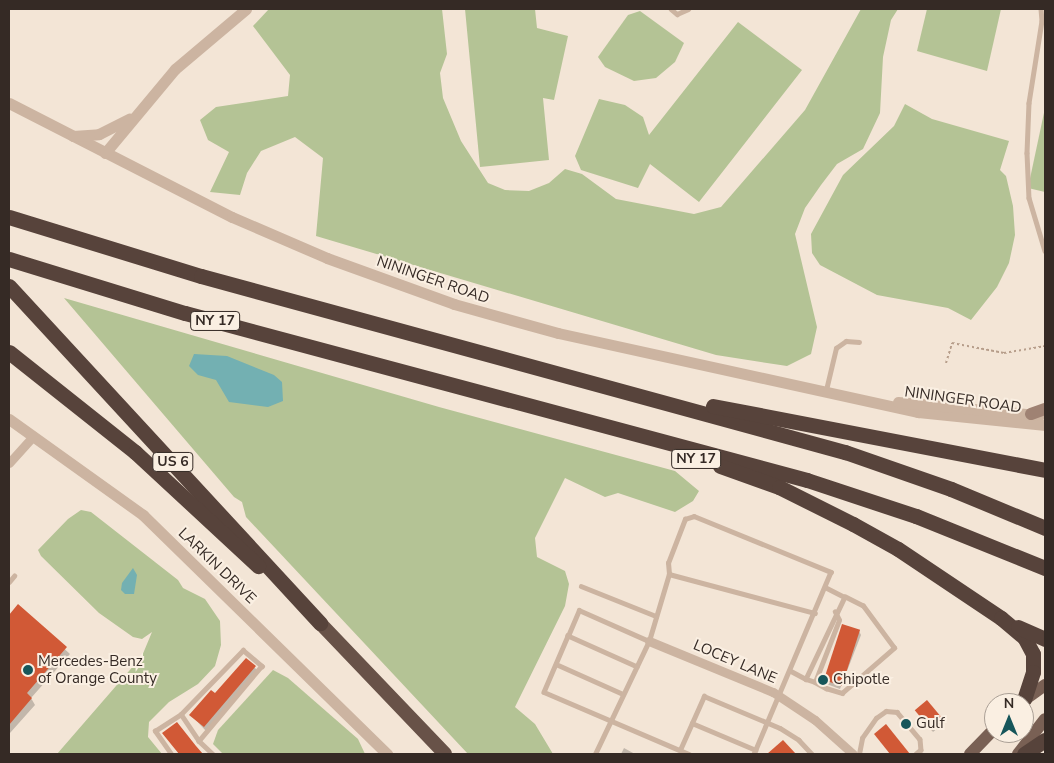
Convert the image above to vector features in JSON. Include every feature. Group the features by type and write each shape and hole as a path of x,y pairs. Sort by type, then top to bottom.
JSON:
{"highway":[{"name":"NY 17","path":"9,217 210,279 623,391 692,401 837,432 1045,470"},
{"name":"NY 17","path":"9,259 212,320 570,416 665,451 745,474 799,496 898,549 1001,618 1024,637 1032,654 1033,672 1025,693"},
{"name":"US 6","path":"9,286 320,623 445,754"},
{"name":"US 6","path":"9,352 141,458 320,623"},
{"path":"623,391 871,461 951,489 1045,528"},
{"path":"570,416 870,500 1045,568"},
{"path":"1001,618 1045,639"},
{"path":"1024,754 1045,740"}],"main road":[{"path":"1031,414 1045,409"},
{"name":"NY 17","path":"1034,693 1045,685"},
{"path":"1018,754 1045,719"},
{"path":"970,754 984,739"}],"street":[{"path":"106,153 133,117 175,69 246,9"},
{"name":"NININGER ROAD","path":"9,103 279,238 454,304 589,340 878,401 925,413 1045,426"},
{"path":"72,136 99,134 133,117"},
{"name":"NININGER ROAD","path":"878,401 1045,415"},
{"name":"LARKIN DRIVE","path":"9,419 143,515 387,754"},
{"path":"9,463 33,436"},
{"name":"LOCEY LANE","path":"649,641 778,695 815,720 853,754"}],"lane":[{"path":"671,9 677,14 688,9"},
{"path":"1042,9 1042,21 1029,104 1027,153 1029,198 1045,250"},
{"path":"826,390 836,348 846,341 859,342"},
{"path":"595,754 649,641 669,574 668,563 685,519 694,516 831,572 791,671 778,695 755,752 692,723"},
{"path":"669,574 815,613"},
{"path":"9,582 14,576"},
{"path":"581,586 656,616"},
{"path":"791,671 842,693 894,648 863,606 825,587"},
{"path":"806,679 836,612 845,597"},
{"path":"649,641 579,610 544,692 689,754"},
{"path":"815,682 840,620 836,612"},
{"path":"568,636 636,667"},
{"path":"171,754 155,731 181,714 243,650 262,666 199,741"},
{"path":"556,664 623,694"},
{"path":"680,750 704,696 766,723 799,740 812,754"},
{"path":"859,754 862,738 876,718 886,712 897,712 920,739 921,750 916,754"},
{"path":"181,714 199,741 213,754"}],"path":[{"path":"946,363 952,343 995,352 1024,351 1045,346"}],"green space":[{"path":"269,9 442,9 447,54 440,73 443,98 461,141 488,183 505,190 529,191 549,183 565,169 582,174 616,199 694,214 721,207 805,110 861,9 898,9 891,20 883,57 880,113 863,149 837,164 821,185 805,208 795,234 817,327 811,354 787,366 716,355 316,236 323,158 295,137 261,151 247,173 240,195 210,192 229,152 208,140 200,120 216,107 288,96 290,75 253,26"},
{"path":"465,9 535,9 537,28 568,36 554,100 543,98 549,160 480,167"},
{"path":"927,9 1001,9 987,71 917,51"},
{"path":"640,11 684,43 675,62 656,78 634,81 605,67 598,57 628,15"},
{"path":"738,22 802,70 699,202 650,164 638,188 581,170 575,156 599,99 625,105 643,117 649,135"},
{"path":"905,104 932,119 1009,141 1000,170 1006,176 1013,206 1015,235 1009,263 997,287 971,320 948,308 877,295 820,265 812,253 811,234 843,175 894,126"},
{"path":"1045,108 1045,192 1028,188"},
{"path":"64,298 439,407 675,471 699,491 693,501 675,512 618,493 605,497 565,478 535,538 537,557 565,571 569,584 565,606 515,707 535,724 553,754 468,754 246,517 242,502 234,497"},
{"path":"81,510 91,512 178,580 183,588 205,599 220,621 221,645 215,666 198,684 169,702 149,722 148,737 162,754 57,754 142,656 152,632 142,639 133,637 99,613 41,556 38,550 68,519"},
{"path":"273,670 288,678 358,739 365,754 223,754 213,744 218,730"}],"water":[{"path":"194,354 227,356 274,375 282,382 283,401 268,407 229,402 216,380 198,375 189,366"},
{"path":"133,568 137,575 134,594 125,594 121,590 122,583"}],"building":[{"name":"Mercedes-Benz of Orange County","path":"18,604 67,647 27,693 32,698 9,725 9,615"},
{"path":"842,624 860,630 842,686 824,680"},
{"path":"246,658 256,666 204,727 189,715 211,690 215,693"},
{"path":"927,700 944,720 931,730 915,710"},
{"path":"177,722 203,754 179,754 162,733"},
{"path":"886,724 910,754 890,754 874,734"},
{"path":"783,740 796,754 767,754"}],"place":[{"name":"Mercedes-Benz of Orange County","path":"28,670"},
{"name":"Chipotle","path":"823,680"},
{"name":"Gulf","path":"906,724"}]}
